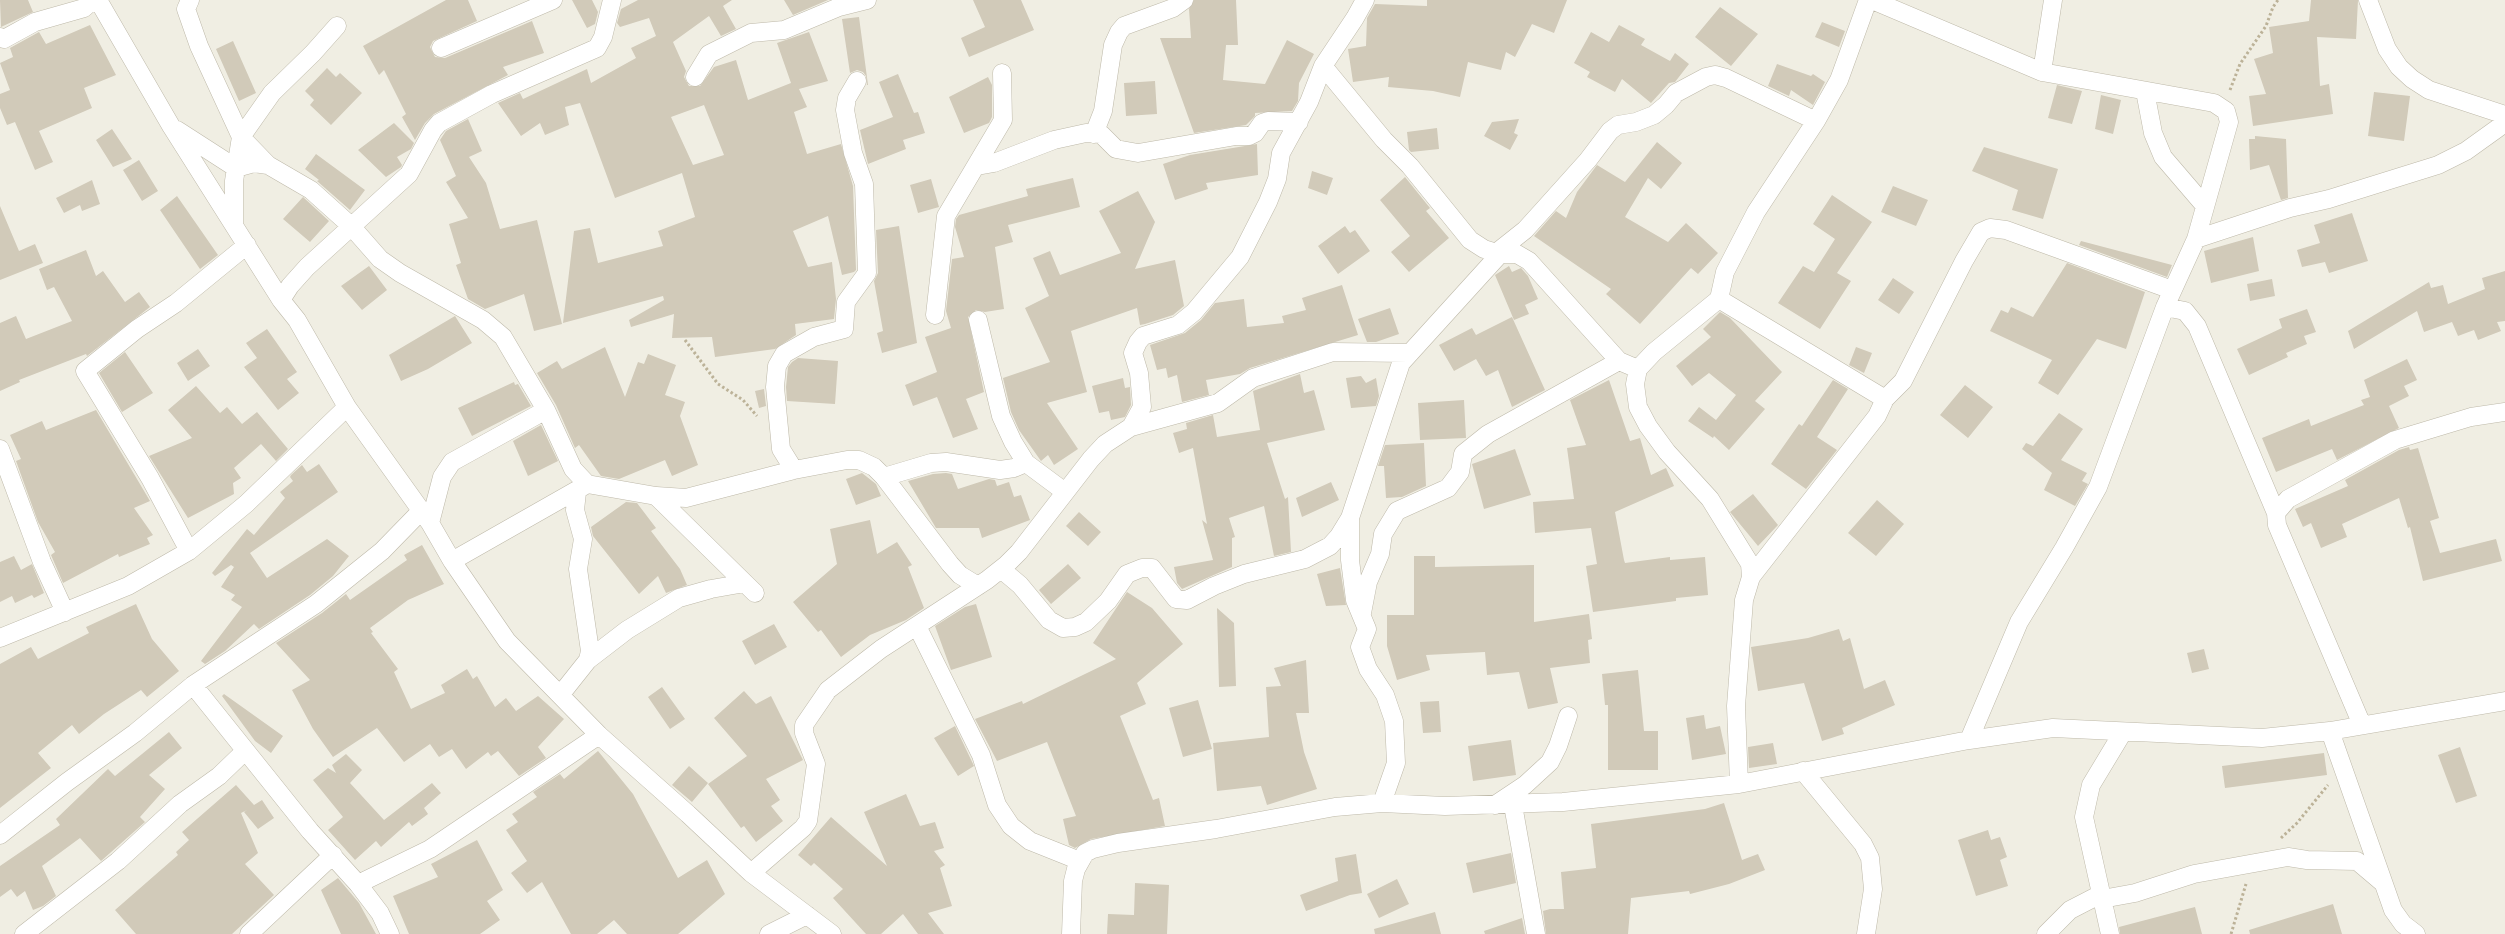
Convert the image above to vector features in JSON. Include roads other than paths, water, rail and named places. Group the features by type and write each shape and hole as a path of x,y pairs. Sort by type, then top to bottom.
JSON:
{"street":[{"path":"0,37 4,39 35,22 84,8 93,0"},
{"path":"98,0 171,126 281,300 297,320 347,407 426,517 452,561 507,641 561,694 599,735 751,873 832,934"},
{"path":"190,0 186,9 198,46 242,137 268,164 311,190 351,226 380,259 400,273 483,320 503,337 546,410 582,488 575,510 583,539 578,569 590,651 588,660"},
{"path":"441,48 553,0"},
{"path":"281,300 295,280 409,174 433,130 447,117 492,94 597,48 603,37 612,0"},
{"path":"694,77 709,54 751,33 784,30 839,7 867,0"},
{"path":"1094,134 1103,111 1113,45 1119,32 1124,26 1173,8 1184,0"},
{"path":"1131,427 1142,407 1138,373 1133,353 1138,342 1143,336 1178,324 1194,312 1240,257 1274,187 1281,153 1299,122 1323,66 1355,18 1364,0"},
{"path":"1751,577 1750,564 1710,499 1667,452 1648,426 1638,406 1635,384 1638,370 1654,352 1719,299 1724,272 1756,212 1816,121 1839,80 1868,0"},
{"path":"1872,0 2042,72 2221,105 2226,110 2229,122 2196,239 2165,307 2098,487 2019,622 1969,740"},
{"path":"2042,72 2053,0"},
{"path":"2368,0 2387,48 2399,67 2412,79 2429,90 2505,115"},
{"path":"234,225 236,168 242,137 272,93 313,53 337,26"},
{"path":"1323,66 1384,140 1410,166 1470,240 1484,249 1498,253 1517,254 1529,261 1619,361 1638,370"},
{"path":"935,315 946,216 1003,120 1002,73"},
{"path":"1001,569 1020,585 1050,620 1063,628 1075,627 1086,622 1097,613 1127,574 1142,568 1152,568 1176,599 1187,600 1214,586 1244,574 1316,554 1330,546 1339,536 1350,518 1401,363 1408,352 1498,253 1525,230 1588,160 1610,131 1618,125 1636,122 1654,115 1676,93 1706,77 1715,75 1726,78 1816,121"},
{"path":"794,470 781,448 775,387 777,366 784,354 814,337 844,329 846,302 867,273 864,184 853,153 845,110 846,98 857,81"},
{"path":"2145,91 2154,133 2163,157 2205,206"},
{"path":"977,166 994,163 1054,140 1094,134 1101,134 1116,149 1138,153 1236,136 1249,136 1255,133 1262,123 1268,121 1299,122"},
{"path":"2196,239 2290,208 2329,199 2438,165 2466,151 2505,123"},
{"path":"171,126 236,168 254,163 268,164"},
{"path":"1739,784 1736,706 1744,600 1751,577 1877,416 1885,399 1903,381 1964,261 1981,232 1990,228 2006,230 2172,290"},
{"path":"189,551 136,454 85,371 137,329 176,304 247,244"},
{"path":"1719,299 1885,399"},
{"path":"2165,307 2185,311 2197,326 2276,513 2277,525 2362,726"},
{"path":"978,320 1001,416 1013,442 1026,463 1065,492"},
{"path":"751,873 803,828 810,815 816,764 804,733 804,725 807,717 828,690 1001,569 1019,552 1105,444 1131,427 1218,403 1253,378 1333,352 1408,352"},
{"path":"1362,613 1368,582 1380,554 1383,534 1397,510 1448,488 1460,472 1464,454 1488,434 1619,361"},
{"path":"0,638 128,586 189,551 246,504 347,407"},
{"path":"0,835 67,782 135,733 193,686 316,604 426,517 442,477 452,462 546,410"},
{"path":"2276,513 2288,499 2395,440 2471,417 2505,412"},
{"path":"0,449 42,562 65,612"},
{"path":"452,561 582,488 686,498 794,470 847,460 859,460 874,467 884,477 950,564 960,575 978,586"},
{"path":"884,477 931,463 946,462 1000,470 1014,468 1026,463"},
{"path":"561,694 588,660 622,634 679,598 711,589 750,588 656,496"},
{"path":"1350,518 1350,560 1355,600 1362,613 1367,630 1360,647 1368,669 1384,695 1394,721 1396,763 1382,803"},
{"path":"917,626 981,755 997,804 1011,826 1030,841 1080,861"},
{"path":"193,686 310,831 334,855 358,884 380,913 390,934"},
{"path":"1071,934 1073,881 1085,853 1093,849 1118,843 1216,829 1335,807 1382,803 1445,806 1513,805 1739,784 1969,740 2053,728 2262,738 2330,732 2505,701"},
{"path":"1494,806 1525,785 1550,762 1558,746 1568,716"},
{"path":"2110,934 2084,817 2091,786 2123,732"},
{"path":"2330,732 2393,910 2403,924 2416,934"},
{"path":"358,884 430,849 599,735"},
{"path":"24,934 118,861 180,804 218,776 245,751"},
{"path":"1803,771 1863,844 1870,858 1873,890 1866,934"},
{"path":"1513,805 1536,934"},
{"path":"249,934 334,855"},
{"path":"2046,934 2070,910 2102,897 2135,894 2194,874 2288,857 2307,860 2357,861 2383,883"},
{"path":"769,934 807,915"}]}
